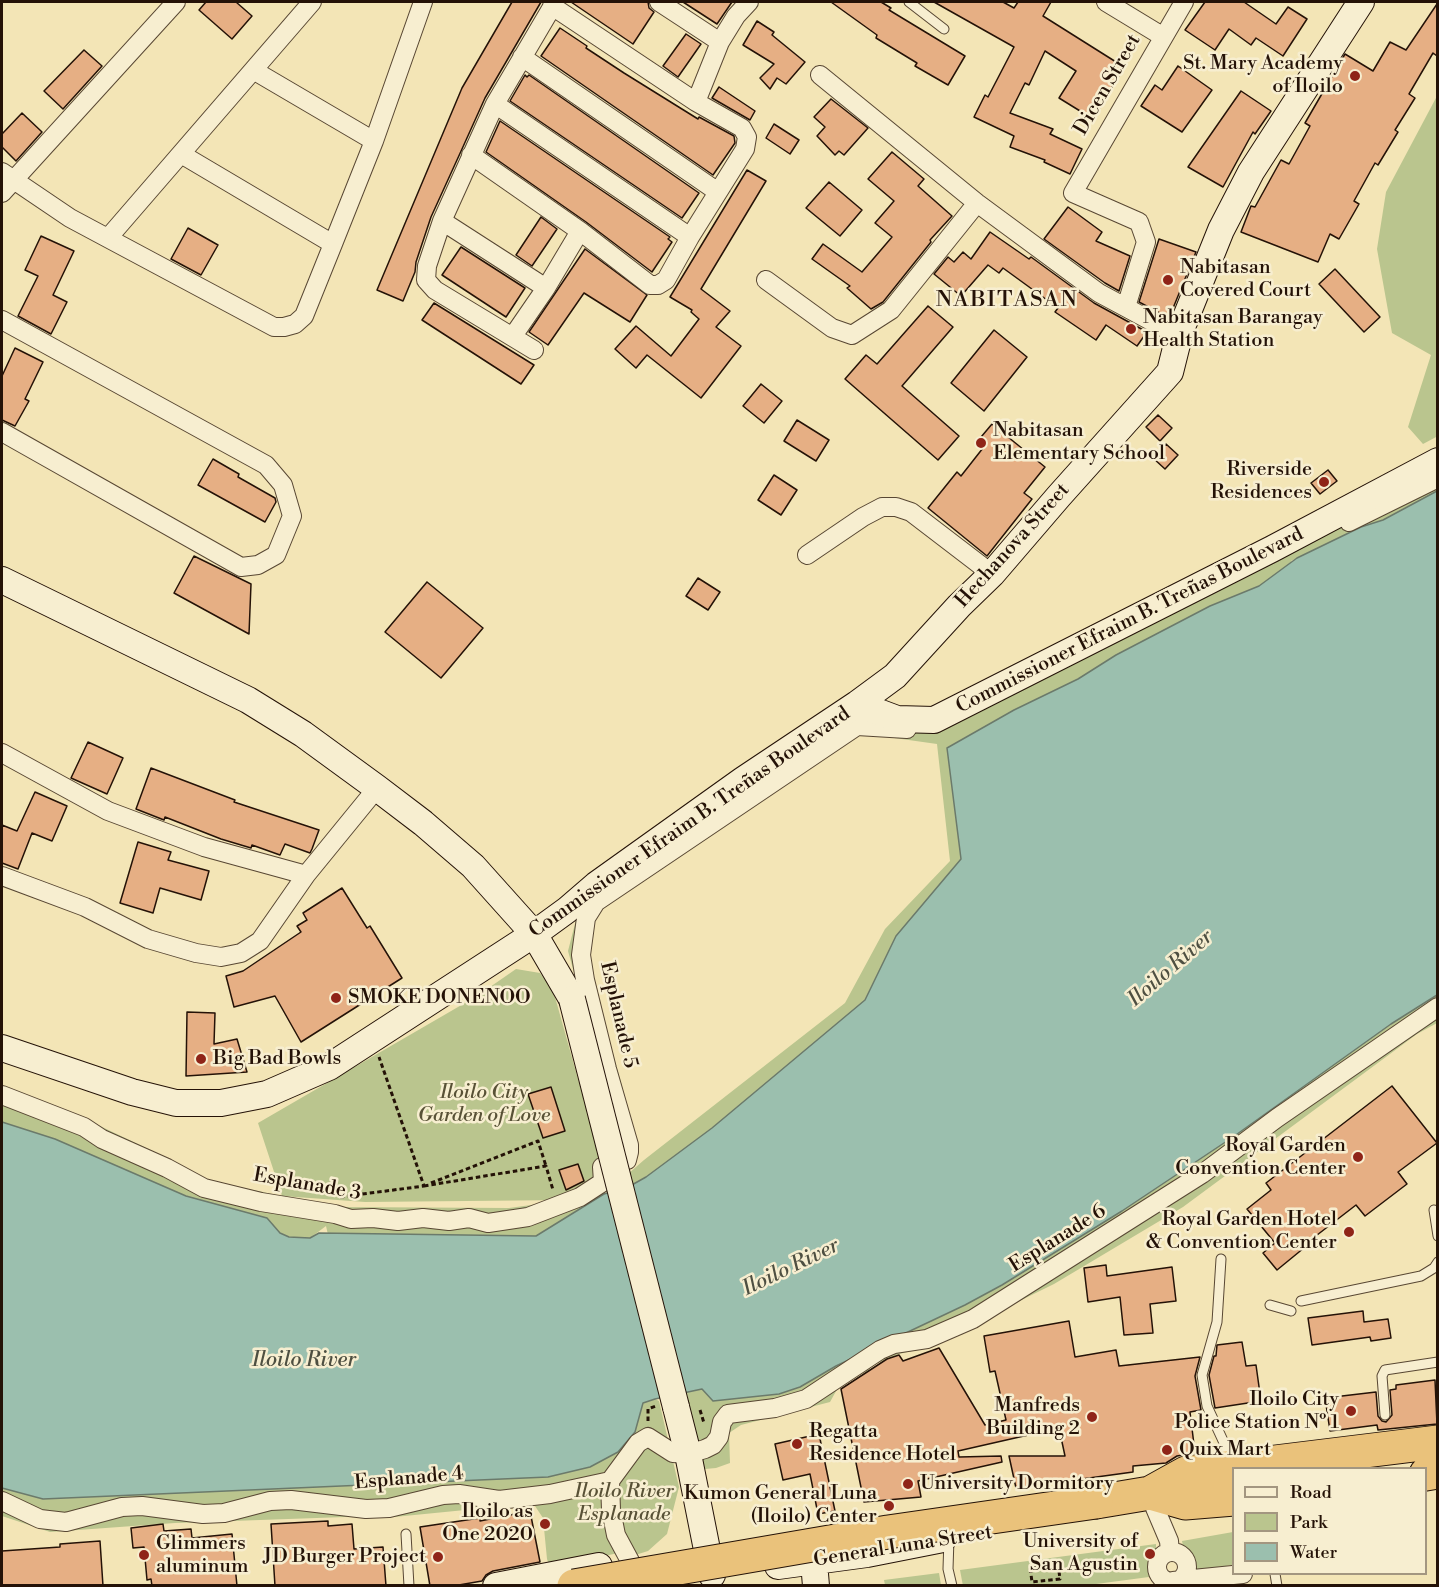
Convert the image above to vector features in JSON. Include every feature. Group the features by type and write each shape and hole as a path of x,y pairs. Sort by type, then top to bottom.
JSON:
{"highway":[{"name":"General Luna Street","path":"1298,1467 1390,1445 1437,1442"},
{"name":"General Luna Street","path":"1169,1494 1231,1483"},
{"path":"574,1586 877,1534 1096,1502 1169,1494"}],"main road":[{"name":"Hechanova Street","path":"857,704 895,675 992,574 1170,372 1179,336 1221,230 1251,172 1361,2"},
{"name":"Commissioner Efraim B. Treñas Boulevard","path":"2,1048 132,1092 176,1103 221,1103 267,1094 329,1066 534,934 596,885 726,792 857,704 897,719 934,720 1272,549 1437,461"},
{"path":"2,580 248,700 303,734 423,823 473,866 534,934 572,999 688,1455 712,1575"},
{"name":"General Luna Street","path":"496,1586 807,1532 1169,1494"},
{"name":"General Luna Street","path":"657,1586 712,1575 815,1574 949,1538 1169,1494"},
{"path":"807,1532 815,1574"}],"street":[{"path":"176,2 5,182 274,327 295,324 304,316 374,141 423,2"},
{"path":"108,238 312,2"},
{"path":"659,2 720,42"},
{"path":"696,102 720,42 736,16 749,2"},
{"path":"1106,2 1162,36"},
{"name":"Dicen Street","path":"1126,307 1146,242 1139,222 1073,193 1162,36 1184,2"},
{"path":"471,155 580,231 650,285 658,285 666,280 745,149 747,137 742,128 696,102 554,4 495,104 471,155 442,222 426,280 435,290 534,350"},
{"path":"522,57 718,192"},
{"path":"253,70 374,141"},
{"path":"820,75 977,202 1099,293 1179,336"},
{"path":"495,104 690,237"},
{"path":"181,154 333,244"},
{"path":"766,280 832,328 852,335 891,310 977,202"},
{"path":"442,222 546,288"},
{"path":"513,336 546,288 580,231"},
{"path":"2,320 266,465 284,485 292,516 276,555 258,565 241,567 2,432"},
{"name":"Esplanade 5","path":"602,1167 627,1160 629,1145 607,1069 581,954 586,918 596,902 857,726 938,732 1221,585 1437,477"},
{"path":"807,555 863,517 882,507 896,507 911,512 992,574"},
{"path":"2,753 108,811 204,847 306,875"},
{"path":"2,876 85,908 148,939 196,953 221,957 241,953 260,941 306,875 376,788"},
{"name":"Esplanade 6","path":"688,1455 713,1445 719,1437 722,1422 728,1414 775,1408 806,1399 880,1350 894,1344 927,1339 973,1319 1166,1199 1277,1118 1437,1007"},
{"name":"Esplanade 3","path":"2,1095 84,1127 102,1139 167,1168 204,1188 261,1202 351,1219 373,1218 398,1221 423,1218 449,1221 469,1218 488,1222 528,1217 580,1197 603,1182 602,1167"},
{"path":"630,1561 616,1535 611,1510 610,1481 638,1443 648,1437 665,1450 688,1455"},
{"name":"Esplanade 4","path":"2,1501 40,1520 66,1522 122,1507 142,1506 203,1514 224,1513 270,1501 291,1500 366,1509 389,1508 443,1495 459,1494 499,1500 550,1494 610,1481"},
{"path":"1168,1583 1184,1575 1186,1571 1186,1562 1180,1555 1170,1552 1169,1494"},
{"path":"1168,1583 1235,1575"}],"lane":[{"path":"909,2 945,29"},
{"path":"1434,1210 1437,1236"},
{"path":"1221,1258 1217,1322 1202,1375 1207,1406 1224,1445 1231,1483"},
{"path":"1301,1301 1421,1276 1434,1268 1437,1262"},
{"path":"1270,1305 1292,1311"},
{"path":"1385,1415 1382,1376 1385,1370 1437,1362"},
{"path":"406,1534 409,1586"},
{"path":"949,1538 948,1569 952,1586"}],"path":[{"path":"371,1039 424,1186"},
{"path":"424,1186 538,1141 558,1206"},
{"path":"322,1212 326,1202 334,1197 424,1186 546,1166"},
{"path":"1058,1564 1060,1579 1046,1580 1032,1582 1030,1567 1058,1564"},
{"path":"1046,1580 1046,1586"}],"green space":[{"path":"1437,96 1438,436 1423,444 1408,427 1431,355 1392,333 1377,249 1386,192"},
{"name":"Iloilo City Garden of Love","path":"1437,474 1437,524 1390,526 1383,520 1361,527 1291,561 1293,584 1138,763 598,1239 329,1239 326,1226 310,1238 289,1237 280,1233 267,1218 2,1148 2,1087 81,1117 161,1155 200,1179 335,1207 509,1208 568,1200 365,1202 282,1196 258,1123 477,996 516,969 540,973 553,990 598,1150 598,1169 605,1194 644,1160 845,1003 885,929 950,861 937,744 859,733 601,906 590,932 591,964 601,1010 639,1148 624,1152 568,951 578,912 851,724 937,728"},
{"path":"1437,993 1437,1023 1417,1034 1183,1207 1054,1284 924,1348 899,1354 871,1366 868,1371 840,1384 830,1402 741,1425 729,1433 730,1463 705,1469 684,1392 702,1389 713,1401 1292,1088"},
{"name":"Iloilo River Esplanade","path":"655,1399 659,1401 679,1487 667,1534 648,1551 632,1556 618,1553 550,1568 543,1518 535,1506 526,1504 384,1518 345,1517 175,1523 50,1532 2,1516 2,1479 492,1479 548,1476 643,1403"},
{"path":"1232,1532 1232,1565 1195,1570 1192,1557 1183,1546 1182,1541"},
{"path":"1156,1544 1156,1549 1149,1562 1149,1577 1081,1586 963,1586 960,1570"},
{"path":"939,1573 941,1585 885,1585 884,1580"}],"water":[{"name":"Iloilo River","path":"1437,491 1437,995 1391,1024 1233,1137 1122,1211 1002,1285 836,1366 800,1387 779,1394 713,1401 702,1389 643,1403 635,1432 618,1452 590,1467 548,1477 43,1499 2,1488 2,1122 55,1139 186,1196 267,1218 280,1233 289,1237 310,1238 319,1233 536,1236 604,1194 630,1186 646,1177 712,1128 865,1000 896,936 961,859 947,748 1210,606 1259,586 1297,558 1361,527 1383,520"}],"building":[{"path":"206,2 236,2 252,16 232,39 199,10"},
{"path":"512,2 541,2 485,98 431,217 416,262 415,272 403,301 377,290 462,88"},
{"path":"571,2 648,2 649,8 654,12 633,44"},
{"path":"683,2 732,2 717,24"},
{"path":"831,2 881,2 891,8 889,10 965,56 948,85 915,66 917,63 876,38 877,35"},
{"path":"934,2 1003,2 1014,8 1018,2 1051,2 1043,16 1124,67 1093,119 1059,98 1076,71 1045,51 1029,85 1025,83 1010,113 1053,129 1050,134 1082,149 1070,174 1044,162 1045,160 1010,147 1014,136 974,117 985,95 988,97 1014,47"},
{"path":"1205,2 1244,2 1276,24 1288,7 1307,19 1283,56 1256,38 1251,45 1229,29 1215,50 1185,30"},
{"path":"1437,4 1437,56 1433,53 1409,94 1415,98 1395,130 1398,132 1378,165 1375,163 1354,201 1359,204 1339,239 1330,234 1318,262 1241,232 1251,206 1255,207 1281,160 1289,164 1310,126 1305,123 1345,54 1373,71 1390,42 1406,50"},
{"path":"757,21 774,32 772,35 805,62 786,84 777,78 770,89 760,78 774,64 743,45"},
{"path":"560,28 587,46 586,48 698,119 699,117 734,136 735,143 713,175 541,56"},
{"path":"686,34 701,44 678,77 663,66"},
{"path":"84,50 102,66 63,109 44,91"},
{"path":"1178,66 1212,90 1182,132 1141,106 1155,85 1162,90"},
{"path":"525,75 527,77 529,75 699,193 682,218 510,101"},
{"path":"719,87 755,111 750,120 712,98"},
{"path":"1241,91 1271,111 1255,134 1253,132 1223,187 1188,167"},
{"path":"831,99 868,128 844,155 839,151 835,155 817,136 825,127 814,117"},
{"path":"22,113 42,132 16,161 2,147 2,134"},
{"path":"500,121 670,237 668,239 672,242 652,272 586,222 486,152"},
{"path":"774,124 799,140 790,154 766,138"},
{"path":"892,152 924,179 918,186 952,216 930,240 931,242 883,302 871,309 847,288 850,286 812,259 823,244 862,272 892,237 875,223 894,201 868,179"},
{"path":"747,170 766,181 701,289 730,311 716,327 741,346 701,398 647,355 636,368 615,349 636,326 671,356 699,319 691,312 692,310 670,297"},
{"path":"829,182 862,210 840,236 806,208"},
{"path":"1068,207 1102,232 1096,241 1130,256 1119,291 1044,239"},
{"path":"541,217 557,229 532,266 516,255"},
{"path":"188,228 218,245 201,275 171,259"},
{"path":"990,232 1029,259 1031,257 1094,303 1147,332 1137,346 1106,325 1096,340 1055,312 1058,308 1003,268 999,273 988,265 961,296 934,274 948,257 954,262 963,252 971,259"},
{"path":"41,236 74,251 53,295 67,302 51,334 18,316 38,276 25,270"},
{"name":"Nabitasan Covered Court","path":"1159,239 1196,252 1169,318 1139,302"},
{"path":"461,247 525,288 506,317 442,275"},
{"path":"585,249 647,295 630,322 584,293 548,345 529,332"},
{"path":"1335,269 1380,317 1364,332 1319,284"},
{"path":"434,303 534,365 521,384 422,320"},
{"path":"928,306 953,327 902,386 959,436 938,460 845,379 866,355 877,364"},
{"path":"994,330 1027,357 984,411 951,383"},
{"path":"15,348 43,362 25,399 29,401 15,426 2,420 2,376"},
{"path":"761,384 782,401 764,423 743,406"},
{"path":"1158,415 1172,428 1160,441 1146,427"},
{"path":"797,420 829,440 816,461 784,441"},
{"path":"992,424 1045,467 1024,493 1032,499 987,556 928,508 957,472 961,476 983,448 976,443"},
{"path":"1166,444 1178,455 1165,469 1153,458"},
{"path":"213,459 239,474 238,477 275,498 276,502 265,522 198,485"},
{"name":"Riverside Residences","path":"1328,470 1337,481 1320,494 1311,483"},
{"path":"774,475 797,490 781,515 758,500"},
{"path":"194,556 251,584 249,634 174,593"},
{"path":"698,578 720,592 708,610 686,596"},
{"path":"427,582 483,628 441,678 385,632"},
{"path":"88,742 123,758 107,794 71,778"},
{"path":"151,768 235,800 234,802 319,830 310,853 285,844 280,855 252,845 251,848 136,809"},
{"path":"35,792 67,806 52,841 32,833 18,869 2,863 2,825 17,831"},
{"path":"138,842 171,852 168,860 209,871 201,900 160,888 153,913 120,903"},
{"path":"342,888 367,928 370,926 402,978 301,1042 275,996 234,1007 226,976 243,971 301,932 297,926 307,920 303,913"},
{"path":"187,1012 215,1013 214,1044 237,1039 247,1072 186,1076"},
{"name":"Royal Garden Convention Center","path":"1392,1086 1437,1143 1398,1172 1407,1184 1365,1216 1356,1205 1308,1242 1310,1243 1277,1270 1263,1253 1275,1243 1247,1209 1271,1190 1266,1183"},
{"path":"551,1087 565,1131 543,1138 528,1094"},
{"path":"578,1164 584,1181 566,1190 559,1170"},
{"path":"1106,1265 1107,1276 1172,1267 1176,1301 1150,1304 1153,1333 1124,1335 1120,1297 1088,1302 1084,1268"},
{"path":"1363,1311 1364,1322 1388,1319 1391,1338 1371,1341 1370,1337 1312,1345 1308,1318"},
{"path":"1069,1321 1075,1357 1116,1350 1119,1366 1200,1357 1195,1376 1201,1410 1190,1412 1195,1453 1177,1456 1166,1463 1133,1466 1133,1472 1016,1488 1009,1456 1065,1456 1059,1428 958,1451 959,1457 1001,1456 1002,1462 918,1481 921,1497 864,1502 841,1389 887,1359 899,1355 903,1361 939,1348 985,1425 1006,1420 995,1371 990,1372 984,1336"},
{"path":"1242,1342 1246,1366 1256,1365 1261,1401 1215,1408 1209,1375 1214,1356 1216,1356 1217,1345"},
{"path":"1435,1380 1437,1424 1378,1430 1377,1425 1330,1431 1325,1398 1376,1392 1378,1416 1386,1422 1392,1415 1390,1390 1396,1389 1396,1385"},
{"path":"819,1434 835,1511 818,1514 810,1474 783,1480 775,1444"},
{"path":"530,1511 540,1562 493,1571 482,1581 453,1586 430,1586 420,1527 480,1518 480,1521"},
{"path":"328,1521 328,1526 352,1524 354,1549 383,1547 386,1586 275,1586 271,1524"},
{"path":"163,1524 164,1531 191,1529 192,1538 232,1534 237,1586 152,1586 151,1579 147,1580 144,1547 133,1548 131,1528"},
{"path":"100,1541 103,1586 2,1586 2,1551 60,1547 60,1544"}],"place":[{"name":"St. Mary Academy of Iloilo","path":"1355,76"},
{"name":"Nabitasan Covered Court","path":"1168,280"},
{"name":"Nabitasan Barangay Health Station","path":"1131,329"},
{"name":"Nabitasan Elementary School","path":"981,443"},
{"name":"Riverside Residences","path":"1324,482"},
{"name":"SMOKE DONENOO","path":"336,998"},
{"name":"Big Bad Bowls","path":"201,1059"},
{"name":"Royal Garden Convention Center","path":"1358,1157"},
{"name":"Royal Garden Hotel & Convention Center","path":"1349,1232"},
{"name":"Iloilo City Police Station № 1","path":"1351,1411"},
{"name":"Manfreds Building 2","path":"1092,1417"},
{"name":"Regatta Residence Hotel","path":"797,1444"},
{"name":"Quix Mart","path":"1167,1450"},
{"name":"University Dormitory","path":"908,1484"},
{"name":"Kumon General Luna (Iloilo) Center","path":"889,1506"},
{"name":"Iloilo as One 2020","path":"545,1524"},
{"name":"University of San Agustin","path":"1150,1554"},
{"name":"Glimmers aluminum","path":"144,1555"},
{"name":"JD Burger Project","path":"438,1557"}],"district":[{"name":"NABITASAN","path":"1007,301"}]}
